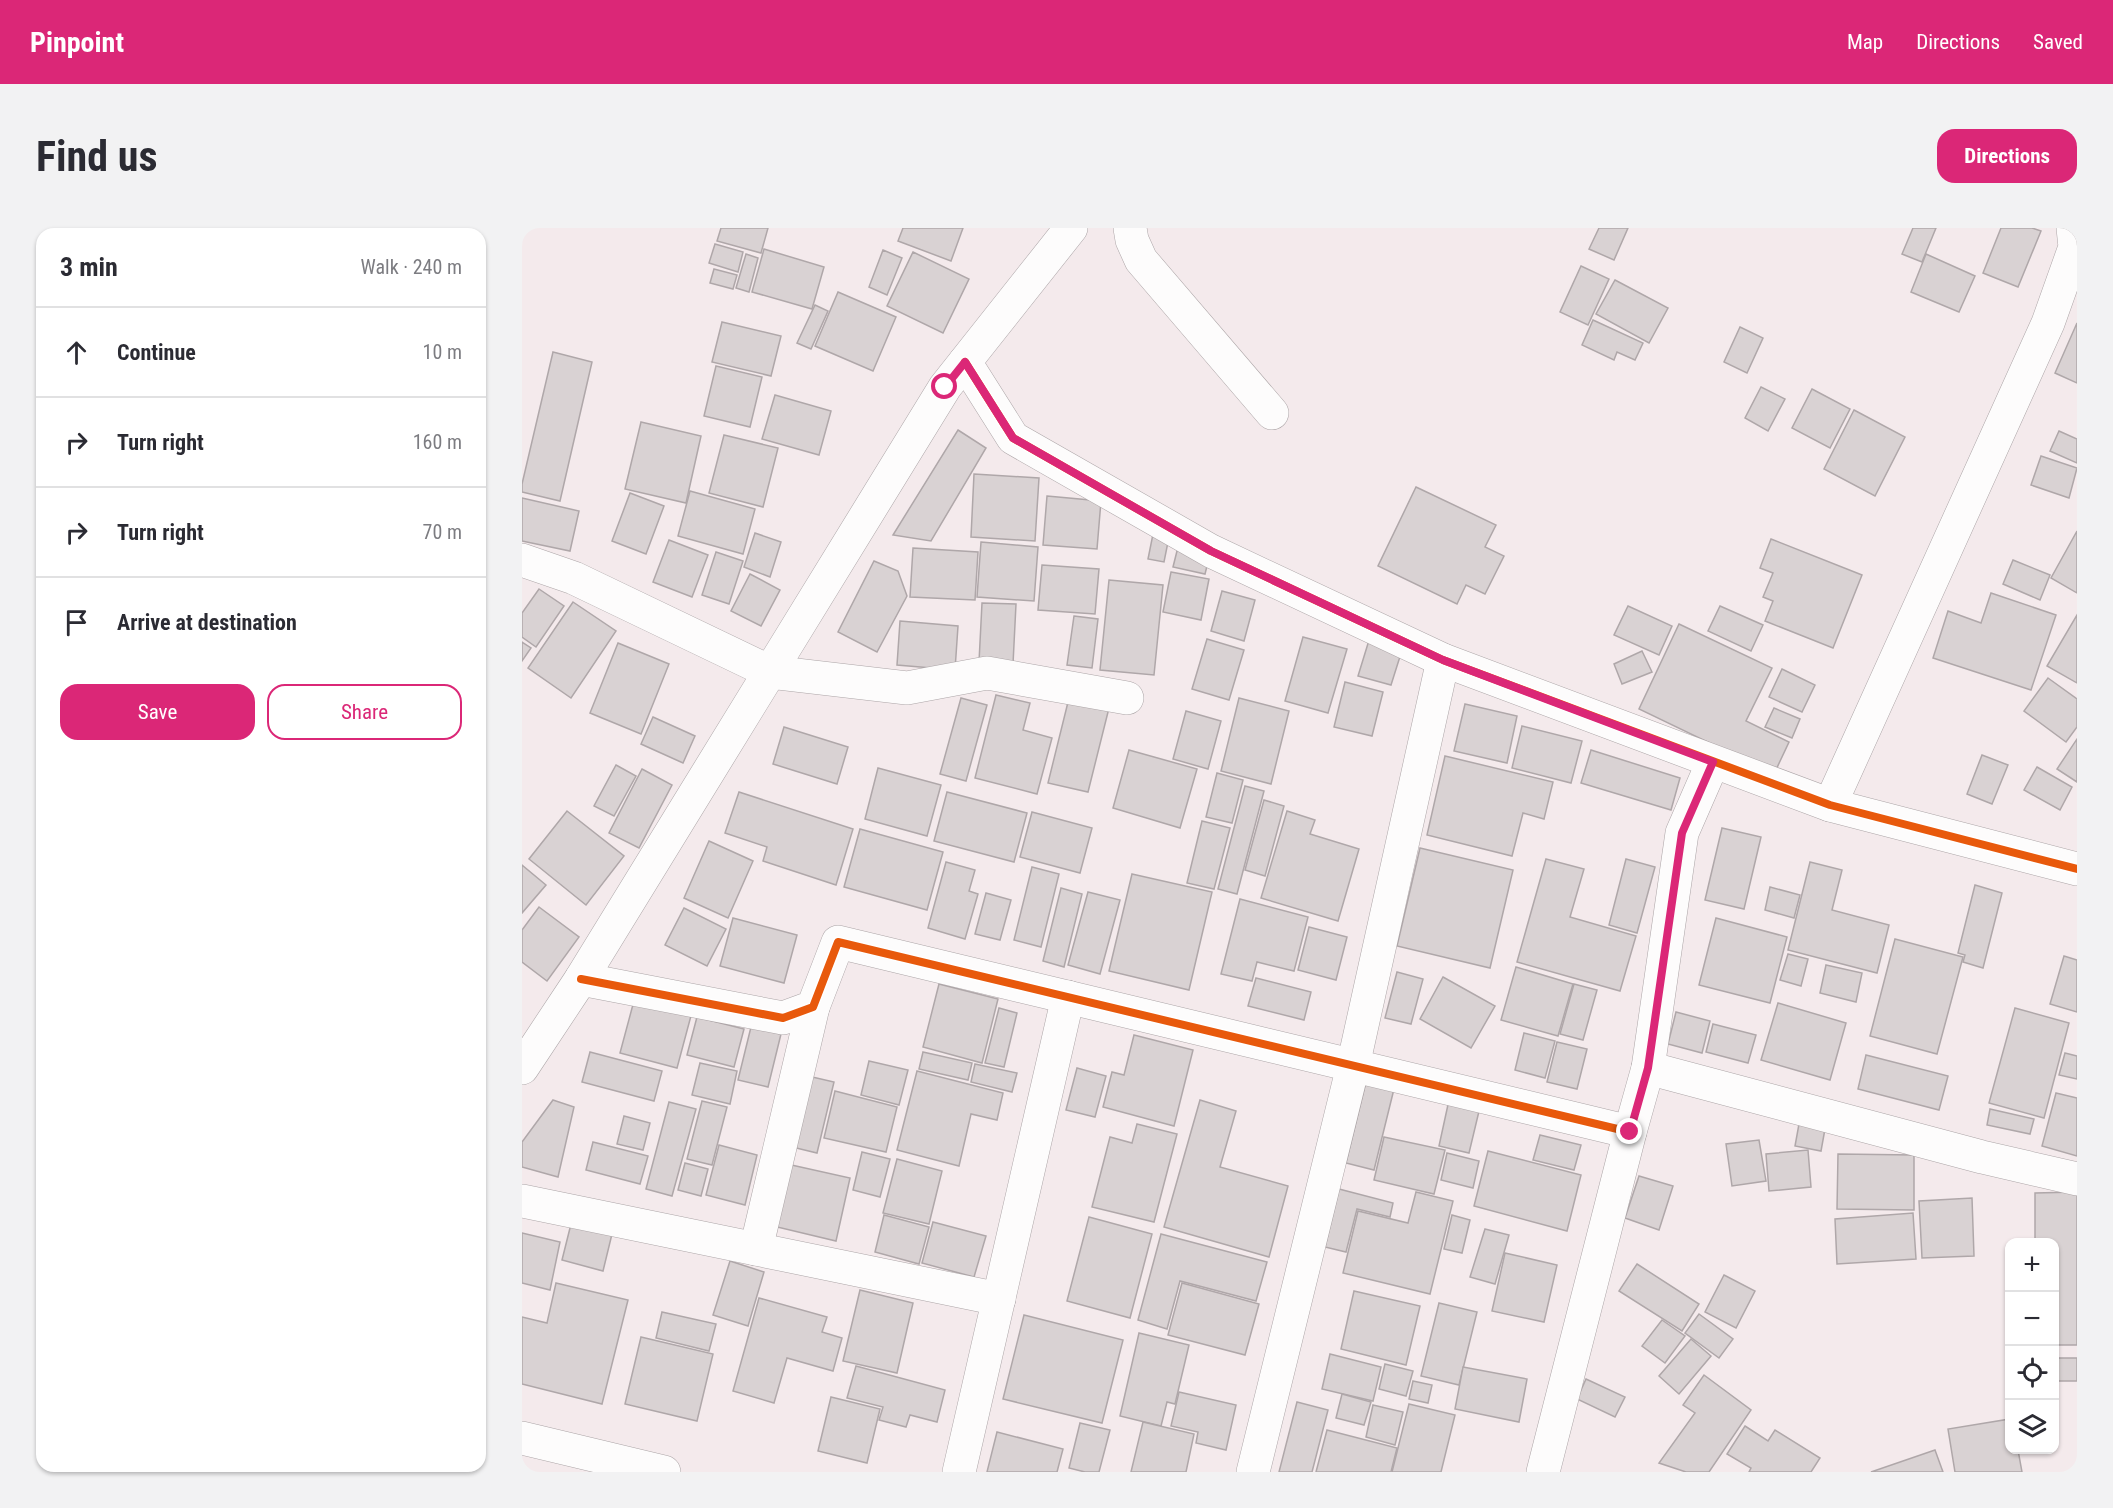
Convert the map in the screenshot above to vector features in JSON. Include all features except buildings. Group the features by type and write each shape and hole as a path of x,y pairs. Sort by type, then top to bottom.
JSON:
{"street":[{"path":"522,1068 581,979 945,387 1071,228"},
{"path":"1130,228 1132,240 1141,260 1272,413"},
{"path":"1830,806 2048,323 2075,247 2073,228"},
{"path":"965,362 1013,438 1211,551 1443,660 1830,806 2077,869"},
{"path":"522,560 574,578 770,672 907,688 987,673 1127,698"},
{"path":"1252,1472 1353,1066 1443,660"},
{"path":"1543,1472 1648,1068 1682,833 1713,762"},
{"path":"756,1249 813,1007 838,942 1630,1132"},
{"path":"581,979 783,1018 813,1007"},
{"path":"959,1472 1068,997"},
{"path":"1648,1068 1982,1157 2077,1179"},
{"path":"522,1201 999,1299"},
{"path":"522,1438 664,1472"}],"cycle path":[{"path":"965,362 1013,438 1211,551 1443,660 1830,805 2077,869"},
{"path":"581,979 783,1018 813,1007 838,942 1630,1132"}],"route":[{"path":"945,387 965,362 1013,438 1211,551 1443,660 1713,762 1682,833 1648,1068 1630,1132"}]}
